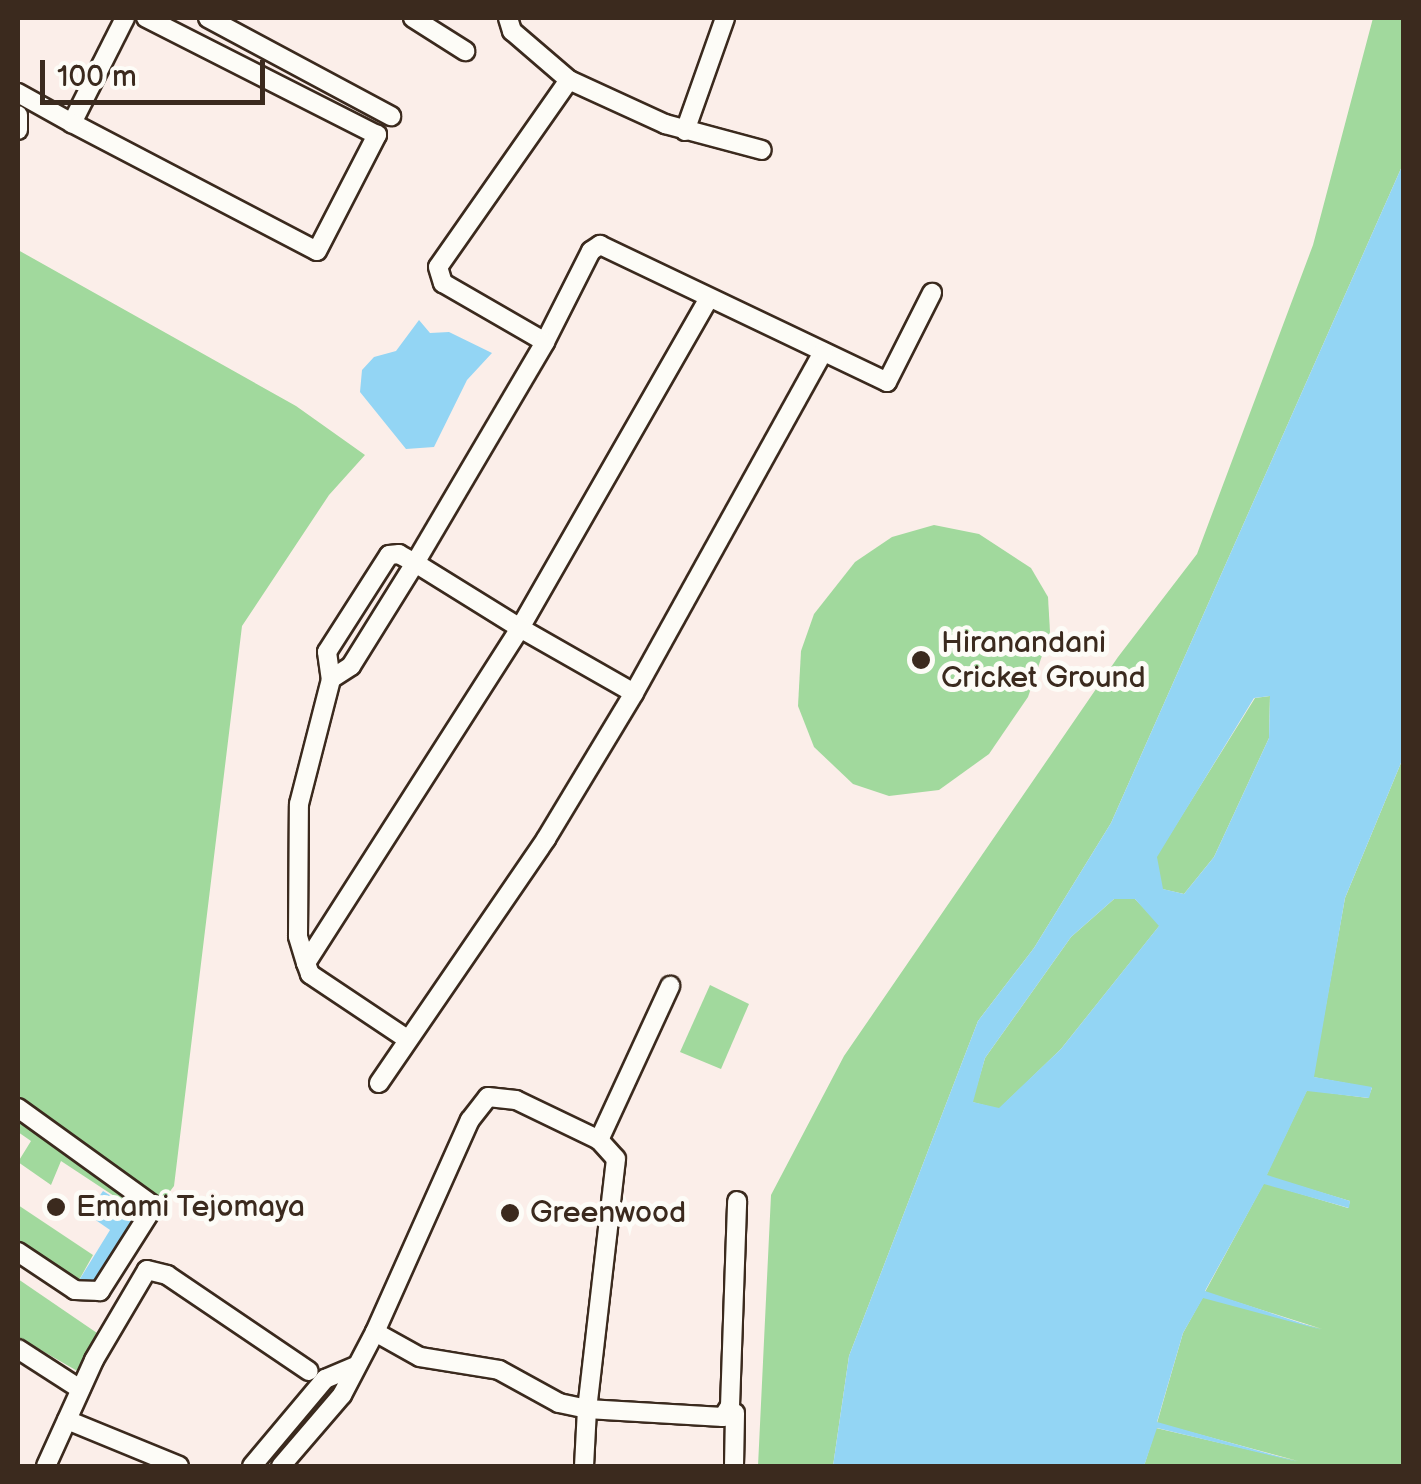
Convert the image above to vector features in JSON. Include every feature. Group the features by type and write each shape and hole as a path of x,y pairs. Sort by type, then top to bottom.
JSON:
{"street":[{"path":"72,123 125,18"},
{"path":"18,93 317,251 376,135 146,18"},
{"path":"208,18 391,116"},
{"path":"413,18 464,51"},
{"path":"508,18 524,42 569,80 685,131 762,150"},
{"path":"524,18 524,42"},
{"path":"685,131 726,18"},
{"path":"545,342 436,273 569,80"},
{"path":"18,115 18,130"},
{"path":"331,679 351,666 416,563 545,342 594,246 886,382 932,292"},
{"path":"306,964 520,628 708,300"},
{"path":"379,1082 546,840 634,694 822,352"},
{"path":"406,1039 310,974 298,936 299,804 331,679 327,652 380,560 399,554 634,694"},
{"path":"599,1140 670,986"},
{"path":"280,1466 342,1395 375,1332 470,1120 488,1097 516,1100 599,1140 616,1159 584,1466"},
{"path":"18,1108 154,1206 100,1291 76,1290 18,1252"},
{"path":"375,1332 420,1357 498,1370 559,1402 587,1409 727,1414 737,1200"},
{"path":"46,1466 80,1389 140,1278 152,1269 309,1371"},
{"path":"18,1349 80,1389"},
{"path":"252,1466 325,1379 356,1366"},
{"path":"734,1466 735,1412"},
{"path":"67,1420 179,1466"}],"green space":[{"path":"1373,18 1403,18 1403,164 1111,823 1034,948 978,1021 849,1356 833,1466 758,1466 771,1195 844,1056 1118,657 1197,554 1313,245"},
{"path":"18,250 296,406 365,455 329,495 242,626 174,1186 149,1219 61,1161 51,1185 18,1162 31,1141 18,1132"},
{"name":"Hiranandani Cricket Ground","path":"934,525 979,534 1031,568 1048,597 1050,632 1028,697 989,754 939,790 889,796 853,784 814,747 798,706 801,651 814,614 855,562 892,537"},
{"path":"1270,696 1269,738 1214,857 1184,894 1162,889 1156,857 1255,698"},
{"path":"1403,758 1403,1466 1144,1466 1156,1428 1298,1461 1157,1423 1183,1333 1203,1297 1322,1329 1205,1292 1264,1183 1348,1208 1350,1201 1266,1176 1307,1090 1368,1098 1372,1088 1313,1077 1345,898"},
{"path":"1114,899 1135,899 1160,925 1061,1049 999,1109 972,1102 985,1058 1071,937"},
{"path":"710,985 749,1004 721,1069 680,1052"},
{"path":"18,1205 93,1255 78,1282 18,1240"},
{"path":"18,1279 97,1333 86,1376 18,1337"}],"water":[{"path":"1403,164 1403,758 1345,898 1314,1077 1372,1087 1369,1098 1307,1091 1267,1175 1350,1201 1349,1208 1264,1184 1205,1291 1322,1330 1203,1298 1183,1333 1157,1422 1298,1462 1157,1428 1144,1466 833,1466 849,1356 978,1021 1034,948 1111,823","holes":["1270,696 1269,738 1214,857 1184,894 1163,889 1157,857 1254,698","1114,899 1135,899 1159,926 1061,1049 999,1108 973,1102 985,1058 1071,937"]},
{"path":"419,320 430,333 449,332 492,353 467,380 434,447 406,449 360,392 362,370 374,357 396,351"},
{"path":"103,1191 149,1219 96,1292 78,1282 110,1230 87,1214"}],"place":[{"name":"Hiranandani Cricket Ground","path":"921,660"},
{"name":"Emami Tejomaya","path":"56,1207"},
{"name":"Greenwood","path":"510,1213"}]}
